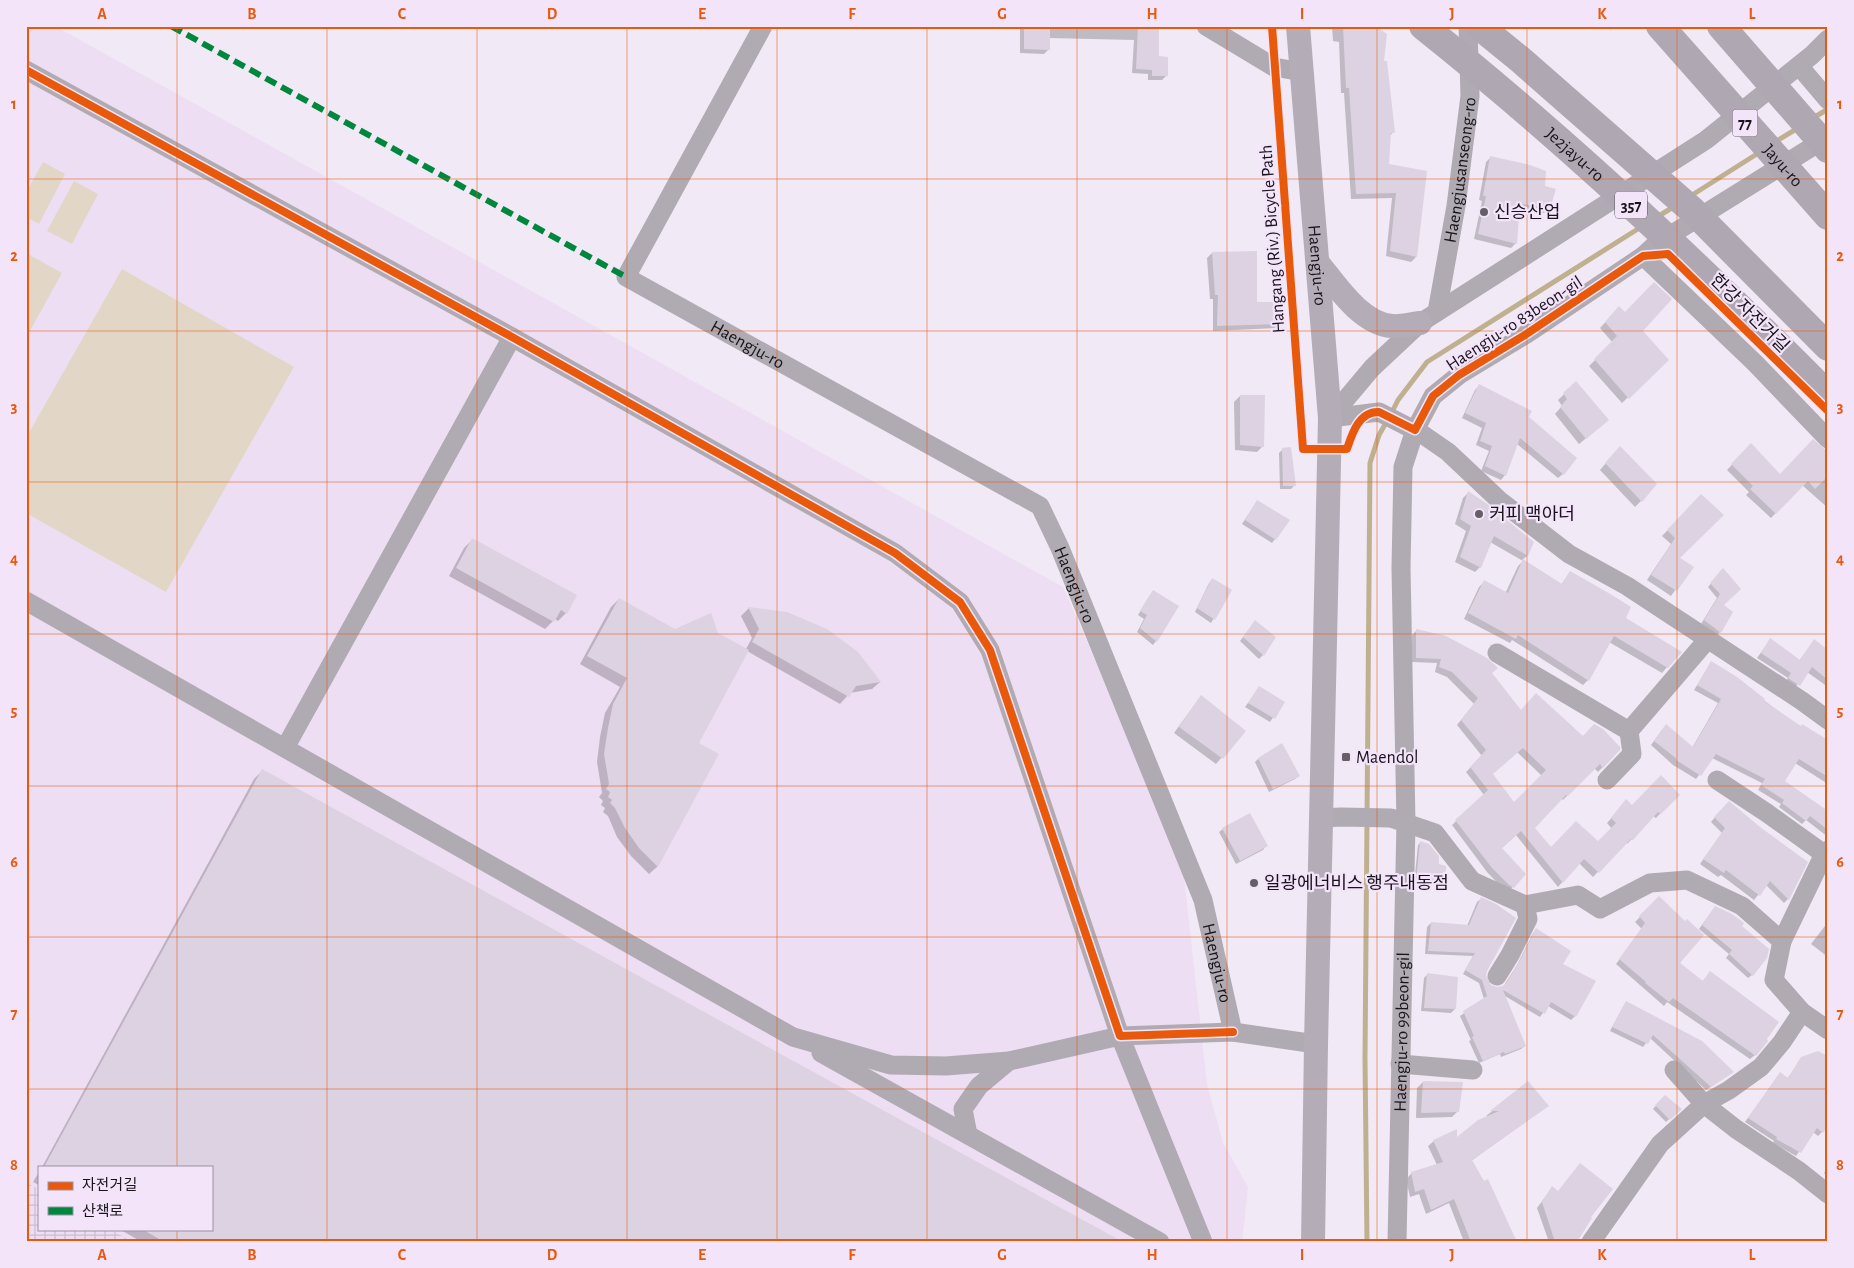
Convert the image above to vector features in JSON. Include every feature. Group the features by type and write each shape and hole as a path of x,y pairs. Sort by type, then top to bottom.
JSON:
{"highway":[{"name":"Je2jayu-ro","path":"1423,26 1499,87 1633,207 1738,304 1828,395"},
{"name":"Je2jayu-ro","path":"1479,26 1522,61 1693,211 1828,347"},
{"name":"Jayu-ro","path":"1660,26 1819,206"},
{"path":"1720,26 1828,149"}],"main road":[{"name":"Haengju-ro","path":"1298,26 1330,418 1331,817 1316,1044 1313,1242"},
{"path":"1318,263 1349,301 1376,322 1392,326 1428,318"}],"street":[{"name":"Haengju-ro","path":"763,26 626,277 1040,506 1060,548 1203,900 1233,1032"},
{"path":"1206,26 1274,67 1302,72"},
{"name":"Haengjusanseong-ro","path":"1428,318 1456,206 1470,96 1468,26"},
{"path":"1330,418 1372,368 1428,318 1706,140 1813,60 1828,38"},
{"path":"1813,60 1824,96"},
{"path":"26,70 512,338 895,553 960,602 990,650 1120,1036 1203,1242"},
{"name":"Haengju-ro 83beon-gil","path":"1398,820 1403,467 1415,430 1433,396 1460,375 1525,335 1643,256 1656,244 1828,137"},
{"path":"1643,256 1755,363 1828,439"},
{"path":"285,748 512,338"},
{"path":"1330,418 1379,412 1415,430 1448,452 1499,500 1569,554 1627,586 1828,720"},
{"path":"26,601 792,1037 1160,1242"},
{"path":"1628,731 1708,639"},
{"path":"1496,653 1628,731 1632,754 1607,780"},
{"path":"1717,780 1826,852 1782,942 1774,980 1802,1012 1828,1030"},
{"path":"1331,817 1398,820 1435,832 1472,881 1525,904 1578,895 1600,909 1650,883 1688,880 1742,906 1782,942"},
{"name":"Haengju-ro 99beon-gil","path":"1397,1242 1400,1064 1398,820"},
{"path":"1497,976 1528,919 1525,904"},
{"path":"1591,1242 1660,1144 1704,1104 1729,1090 1762,1067 1802,1012"},
{"path":"792,1037 891,1065 946,1066 1009,1061 1120,1036 1233,1032 1316,1044"},
{"path":"968,1134 963,1109 979,1086 1009,1061"},
{"path":"1400,1064 1473,1070"},
{"path":"1674,1070 1704,1104 1736,1129 1799,1171 1828,1194"}],"shaded area":[{"path":"26,26 55,26 1063,587 1182,859 1207,1084 1223,1143 1248,1187 1242,1242 26,1242"},
{"path":"43,162 65,174 39,224 26,217 26,193"},
{"path":"74,181 98,194 72,244 47,231"},
{"path":"26,253 62,273 26,338"},
{"path":"122,269 294,367 166,592 26,513 26,438"},
{"path":"26,1183 38,1189 38,1230 112,1230 132,1242 26,1242"}],"building":[{"path":"1024,26 1050,26 1050,50 1024,49"},
{"path":"1138,26 1159,26 1159,56 1168,57 1168,76 1152,76 1152,70 1136,69"},
{"path":"1343,26 1375,26 1387,34 1384,61 1387,61 1395,133 1391,133 1389,164 1427,171 1417,257 1390,251 1396,193 1356,194 1349,88 1346,88"},
{"path":"1490,156 1530,165 1546,171 1545,186 1556,189 1550,209 1523,204 1519,217 1517,244 1478,234 1486,196 1483,196"},
{"path":"1257,251 1257,302 1280,302 1281,324 1217,326 1218,295 1215,295 1212,252"},
{"path":"1654,282 1672,299 1643,331 1669,360 1629,399 1594,359 1617,336 1605,322 1619,306 1625,312"},
{"path":"1576,381 1609,420 1586,439 1560,407 1567,399 1563,393"},
{"path":"1479,384 1532,411 1529,417 1577,458 1564,475 1520,438 1506,476 1485,466 1492,446 1480,441 1486,423 1465,413"},
{"path":"1240,395 1265,395 1264,447 1240,445"},
{"path":"1813,439 1828,452 1828,476 1815,489 1808,481 1776,514 1750,489 1753,486 1731,464 1751,443 1780,474"},
{"path":"1620,446 1657,484 1642,502 1605,463"},
{"path":"1291,447 1296,486 1283,486 1282,448"},
{"path":"1468,491 1486,503 1534,542 1528,556 1494,536 1481,568 1460,557 1471,526 1460,519"},
{"path":"1701,494 1724,515 1680,558 1694,567 1677,591 1651,575 1675,538 1667,530"},
{"path":"1257,500 1290,520 1276,540 1245,520"},
{"path":"472,538 577,595 567,614 561,610 554,622 456,568"},
{"path":"1523,559 1562,584 1570,571 1612,595 1631,607 1626,618 1682,652 1668,668 1614,636 1589,681 1518,635 1516,639 1468,613 1484,580 1508,593"},
{"path":"1723,568 1741,589 1724,605 1733,612 1721,633 1704,620 1720,594 1710,583"},
{"path":"1212,578 1232,590 1215,620 1197,608"},
{"path":"1153,590 1179,606 1157,642 1140,628 1147,615 1140,611"},
{"path":"619,598 675,629 711,613 718,633 749,650 699,743 719,754 658,867 639,848 625,828 615,808 610,803 612,800 608,797 610,792 606,789 609,784 604,754 608,728 613,704 627,678 587,656"},
{"path":"748,607 787,612 827,629 858,652 881,682 856,686 849,697 752,642 759,629"},
{"path":"1255,620 1276,637 1264,656 1243,637"},
{"path":"1416,629 1446,636 1487,658 1498,668 1492,673 1521,710 1536,693 1583,736 1594,724 1603,729 1620,747 1620,750 1603,768 1600,764 1568,796 1566,795 1535,828 1551,847 1576,821 1598,841 1616,823 1611,818 1626,799 1632,805 1661,775 1680,795 1661,814 1658,812 1599,873 1584,859 1563,883 1521,831 1502,848 1526,874 1514,888 1492,868 1455,820 1488,790 1470,767 1486,750 1461,720 1478,698 1452,672 1439,667 1441,659 1416,658","holes":["1523,748 1546,770 1514,802 1493,774"]},
{"path":"1770,638 1800,660 1814,639 1828,650 1828,680 1812,667 1800,686 1788,678 1791,673 1761,653"},
{"path":"1711,661 1737,677 1765,699 1764,701 1801,726 1802,724 1828,740 1828,777 1799,759 1785,781 1828,811 1828,830 1810,816 1806,821 1782,803 1784,800 1761,785 1765,779 1716,754 1701,776 1676,760 1654,741 1666,724 1693,747 1721,699 1697,685"},
{"path":"1259,686 1285,702 1275,719 1248,703"},
{"path":"1201,695 1246,731 1223,759 1179,727"},
{"path":"1282,743 1300,776 1273,789 1258,758"},
{"path":"262,769 1123,1242 164,1242 144,1230 212,1230 212,1166 45,1166"},
{"path":"1729,801 1760,827 1808,862 1789,900 1770,881 1760,896 1726,870 1724,873 1703,859 1725,828 1714,817"},
{"path":"1250,813 1268,846 1240,861 1222,828"},
{"path":"1420,841 1429,844 1439,856 1439,864 1446,866 1445,882 1416,882"},
{"path":"1659,896 1685,921 1687,919 1704,935 1680,963 1703,981 1710,971 1779,1022 1767,1039 1768,1041 1756,1056 1673,998 1669,1002 1619,959 1645,923 1639,916"},
{"path":"1481,897 1496,904 1516,918 1487,971 1486,976 1491,985 1503,986 1507,982 1536,928 1571,951 1563,964 1596,981 1576,1017 1551,1002 1545,1014 1503,990 1526,1046 1505,1054 1504,1052 1483,1061 1463,1011 1487,996 1482,980 1465,970 1475,953 1428,951 1431,922 1469,925"},
{"path":"1715,906 1732,914 1744,923 1742,926 1769,949 1767,958 1753,976 1729,954 1732,950 1702,925"},
{"path":"1427,973 1458,977 1456,1009 1424,1008"},
{"path":"1626,1001 1702,1041 1734,1072 1711,1087 1653,1035 1648,1044 1612,1027"},
{"path":"1818,1051 1828,1056 1828,1126 1823,1133 1817,1128 1801,1153 1776,1139 1777,1137 1748,1118 1780,1072 1788,1078 1801,1057"},
{"path":"1423,1081 1463,1082 1459,1112 1421,1113"},
{"path":"1528,1081 1549,1106 1472,1160 1484,1181 1488,1179 1517,1242 1471,1242 1454,1199 1431,1210 1424,1189 1415,1192 1411,1172 1443,1162 1433,1140 1457,1129 1457,1137 1478,1120 1499,1111 1490,1111"},
{"path":"1665,1095 1682,1109 1670,1120 1655,1105"},
{"path":"1580,1163 1613,1189 1591,1217 1577,1242 1555,1242 1542,1202 1552,1186 1558,1191"}],"waterway":[{"path":"1813,118 1828,109"},
{"path":"1775,142 1798,128"},
{"path":"1689,197 1760,152"},
{"path":"1657,217 1675,206"},
{"path":"1391,414 1398,400 1427,362 1641,227"},
{"path":"1367,1242 1365,1058 1370,463 1379,435 1387,421"}],"marked path":[{"path":"171,26 626,277"}],"cycle path":[{"name":"Hangang (Riv.) Bicycle Path","path":"1272,26 1303,449 1347,449 1357,424 1366,415 1372,413 1379,412 1415,430 1433,396 1459,375 1525,335 1643,256 1668,254 1828,411"},
{"path":"26,70 512,337 895,553 960,602 990,650 1120,1036 1233,1032"}],"place":[{"name":"신승산업","path":"1484,212"},
{"name":"커피 맥아더","path":"1479,514"},
{"name":"Maendol","path":"1346,757"},
{"name":"일광에너비스 행주내동점","path":"1254,883"}]}
